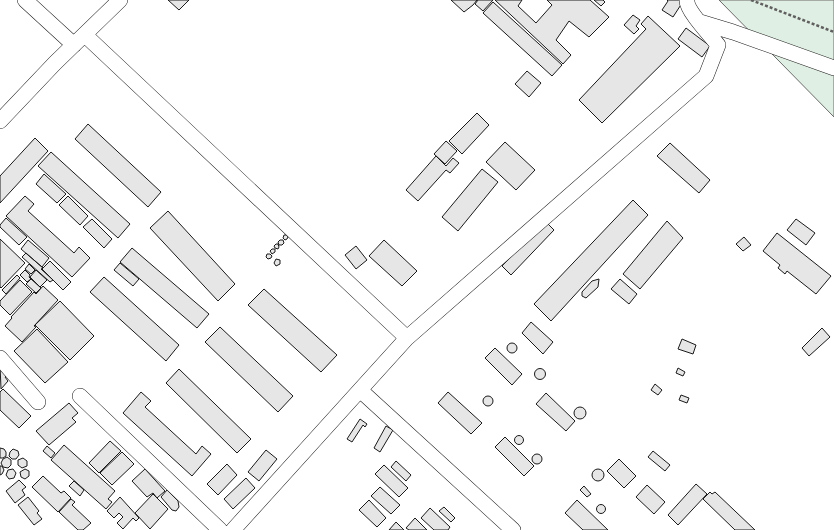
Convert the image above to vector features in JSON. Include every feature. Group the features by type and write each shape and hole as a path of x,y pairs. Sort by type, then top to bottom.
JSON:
{"street":[{"path":"25,0 74,45"},
{"path":"0,121 55,63 120,0"},
{"path":"233,530 407,338 706,76 718,45 690,12 686,4 687,0"},
{"path":"700,22 733,32 834,68"},
{"path":"85,35 407,338"},
{"path":"0,358 38,402"},
{"path":"360,390 513,530"},
{"path":"80,396 220,530"}],"path":[{"path":"751,0 834,32"}],"green space":[{"path":"719,0 834,0 834,117"}],"building":[{"path":"168,0 189,0 179,10"},
{"path":"451,0 477,0 464,12"},
{"path":"478,0 493,0 483,11 475,4"},
{"path":"495,0 522,0 518,6 536,23 552,5 547,0 590,0 609,17 589,37 569,21 556,40 571,55 563,64"},
{"path":"594,0 603,0 605,2 601,6"},
{"path":"667,0 684,0 673,17 662,10 668,1"},
{"path":"493,2 562,65 552,76 483,13"},
{"path":"633,15 640,20 636,26 639,29 634,34 624,25"},
{"path":"648,16 680,46 602,123 579,100 646,29 641,24"},
{"path":"686,28 710,46 702,57 678,39"},
{"path":"527,71 541,83 529,97 515,84"},
{"path":"477,113 489,125 462,154 449,141"},
{"path":"88,124 161,192 148,207 75,139"},
{"path":"35,138 48,151 0,203 0,176"},
{"path":"446,141 457,151 445,164 434,154"},
{"path":"505,142 535,170 516,190 486,162"},
{"path":"670,143 710,180 699,193 657,156"},
{"path":"51,152 130,224 118,238 38,166"},
{"path":"436,156 446,166 453,158 459,163 450,173 446,170 418,201 406,190"},
{"path":"482,169 498,182 458,231 442,217"},
{"path":"44,174 66,194 57,203 36,184"},
{"path":"25,196 34,204 28,211 74,253 79,247 90,258 72,277 6,216"},
{"path":"68,196 88,216 80,225 59,205"},
{"path":"633,200 648,215 551,321 534,304"},
{"path":"168,211 235,284 218,301 150,228"},
{"path":"6,218 27,237 19,245 0,227"},
{"path":"92,219 112,239 104,248 83,227"},
{"path":"796,219 815,233 806,245 787,230"},
{"path":"545,221 554,230 511,275 502,266"},
{"path":"667,221 683,238 640,289 623,274"},
{"path":"777,233 831,276 816,294 787,271 785,274 778,268 780,265 763,251"},
{"path":"284,235 287,235 288,237 285,240 283,238"},
{"path":"744,237 751,245 743,251 736,244"},
{"path":"0,239 25,263 1,288 0,287"},
{"path":"28,240 49,258 42,267 21,249"},
{"path":"283,240 284,243 282,245 279,245 278,242"},
{"path":"384,240 417,271 402,286 369,256"},
{"path":"278,244 278,249 274,246"},
{"path":"356,246 367,260 356,269 345,255"},
{"path":"132,248 209,314 197,328 120,262"},
{"path":"275,249 275,252 272,254 270,251"},
{"path":"26,253 43,268 41,269 53,280 50,282 22,257"},
{"path":"267,254 272,256 271,258 268,259 266,257"},
{"path":"276,259 280,260 280,264 276,266 274,263"},
{"path":"50,261 71,282 63,290 42,269"},
{"path":"120,263 139,279 133,286 114,270"},
{"path":"29,264 35,270 31,274 25,269"},
{"path":"25,270 30,275 29,277 31,279 27,282 20,275"},
{"path":"36,270 47,280 40,287 30,277"},
{"path":"17,275 20,278 6,294 2,290"},
{"path":"104,277 179,345 166,361 90,292"},
{"path":"31,279 41,288 36,293 26,284"},
{"path":"599,279 598,287 586,298 582,296 582,292 592,281"},
{"path":"620,279 637,294 629,304 611,289"},
{"path":"20,280 32,292 10,315 0,305 0,301"},
{"path":"43,286 58,300 34,326 36,327 22,342 5,326 12,318 11,317 34,292 36,294"},
{"path":"264,289 337,355 321,372 248,305"},
{"path":"60,301 94,336 70,360 35,325"},
{"path":"531,322 553,342 543,354 522,333"},
{"path":"220,327 293,396 278,412 205,342"},
{"path":"822,328 830,337 809,356 802,348"},
{"path":"37,329 68,362 45,383 14,351"},
{"path":"682,339 696,345 693,354 678,349"},
{"path":"510,343 514,343 516,344 516,352 510,353 507,350 507,346"},
{"path":"495,348 522,374 512,385 485,358"},
{"path":"0,365 9,373 5,377 8,381 1,389"},
{"path":"678,368 685,372 683,376 676,373"},
{"path":"179,369 251,439 237,453 166,383"},
{"path":"538,369 542,369 544,370 544,378 538,379 535,376 535,372"},
{"path":"655,384 662,390 658,395 651,390"},
{"path":"3,389 31,416 19,428 0,410 0,392"},
{"path":"141,392 151,401 145,407 196,454 202,446 211,454 192,476 123,413"},
{"path":"448,392 482,423 471,434 438,403"},
{"path":"546,393 575,421 566,431 536,404"},
{"path":"681,395 689,398 687,403 679,400"},
{"path":"486,396 490,396 492,397 492,405 486,406 483,403 483,399"},
{"path":"69,403 78,413 72,418 76,422 49,445 36,431"},
{"path":"582,407 585,408 585,418 578,419 575,418 574,411 575,408"},
{"path":"360,419 367,424 365,427 363,425 352,442 347,439"},
{"path":"386,426 393,430 380,452 374,448"},
{"path":"519,435 524,440 519,445 514,440"},
{"path":"505,437 534,466 524,476 495,447"},
{"path":"110,441 121,451 99,473 89,463"},
{"path":"64,445 115,491 108,499 112,502 106,509 51,460"},
{"path":"47,446 55,453 51,458 43,451"},
{"path":"0,448 4,449 6,452 6,456 3,458 0,458"},
{"path":"13,449 18,451 19,455 16,459 12,459 9,456"},
{"path":"266,450 277,459 259,481 248,472"},
{"path":"653,451 670,465 665,471 648,457"},
{"path":"122,452 134,464 112,485 100,473"},
{"path":"535,454 539,454 541,455 541,463 535,464 532,461 532,457"},
{"path":"7,457 11,460 11,465 8,468 3,467 1,463 3,459"},
{"path":"23,458 27,461 27,466 22,468 18,465 18,460"},
{"path":"619,459 636,476 624,488 607,471"},
{"path":"396,461 411,475 406,481 391,467"},
{"path":"227,464 237,475 218,495 207,484"},
{"path":"384,465 408,488 399,497 375,474"},
{"path":"0,466 2,466 4,470 0,475"},
{"path":"13,469 16,473 14,478 9,479 6,475 8,470"},
{"path":"25,469 29,471 29,476 25,479 21,477 20,472"},
{"path":"145,469 165,491 157,498 153,493 147,497 132,481"},
{"path":"598,469 602,471 604,475 602,479 598,481 594,479 592,475 594,471"},
{"path":"43,476 61,493 64,491 71,498 58,512 32,487"},
{"path":"246,478 255,488 233,509 224,499"},
{"path":"19,480 26,487 22,490 25,495 15,503 6,491"},
{"path":"74,481 84,490 80,496 69,486"},
{"path":"696,484 707,494 678,525 668,515"},
{"path":"647,485 665,502 654,514 636,497"},
{"path":"584,486 591,494 587,497 580,490"},
{"path":"380,487 400,505 391,514 371,496"},
{"path":"167,490 178,501 179,507 176,511 172,510 161,497"},
{"path":"710,492 712,494 715,492 755,530 735,530 703,499"},
{"path":"153,494 168,509 150,529 135,513"},
{"path":"28,497 39,511 37,513 42,519 34,525 18,505"},
{"path":"120,497 139,518 136,521 133,518 123,529 117,523 123,517 119,513 114,518 107,511"},
{"path":"71,499 75,502 72,505 91,523 83,530 78,530 59,512"},
{"path":"369,500 386,518 377,527 359,510"},
{"path":"577,500 608,530 583,530 565,513"},
{"path":"599,505 603,505 605,509 603,513 599,513 597,511 597,507"},
{"path":"444,507 455,518 451,522 439,511"},
{"path":"430,508 450,527 448,530 434,530 421,518"},
{"path":"415,518 427,530 409,530 406,528"},
{"path":"396,522 404,530 389,530"}]}
